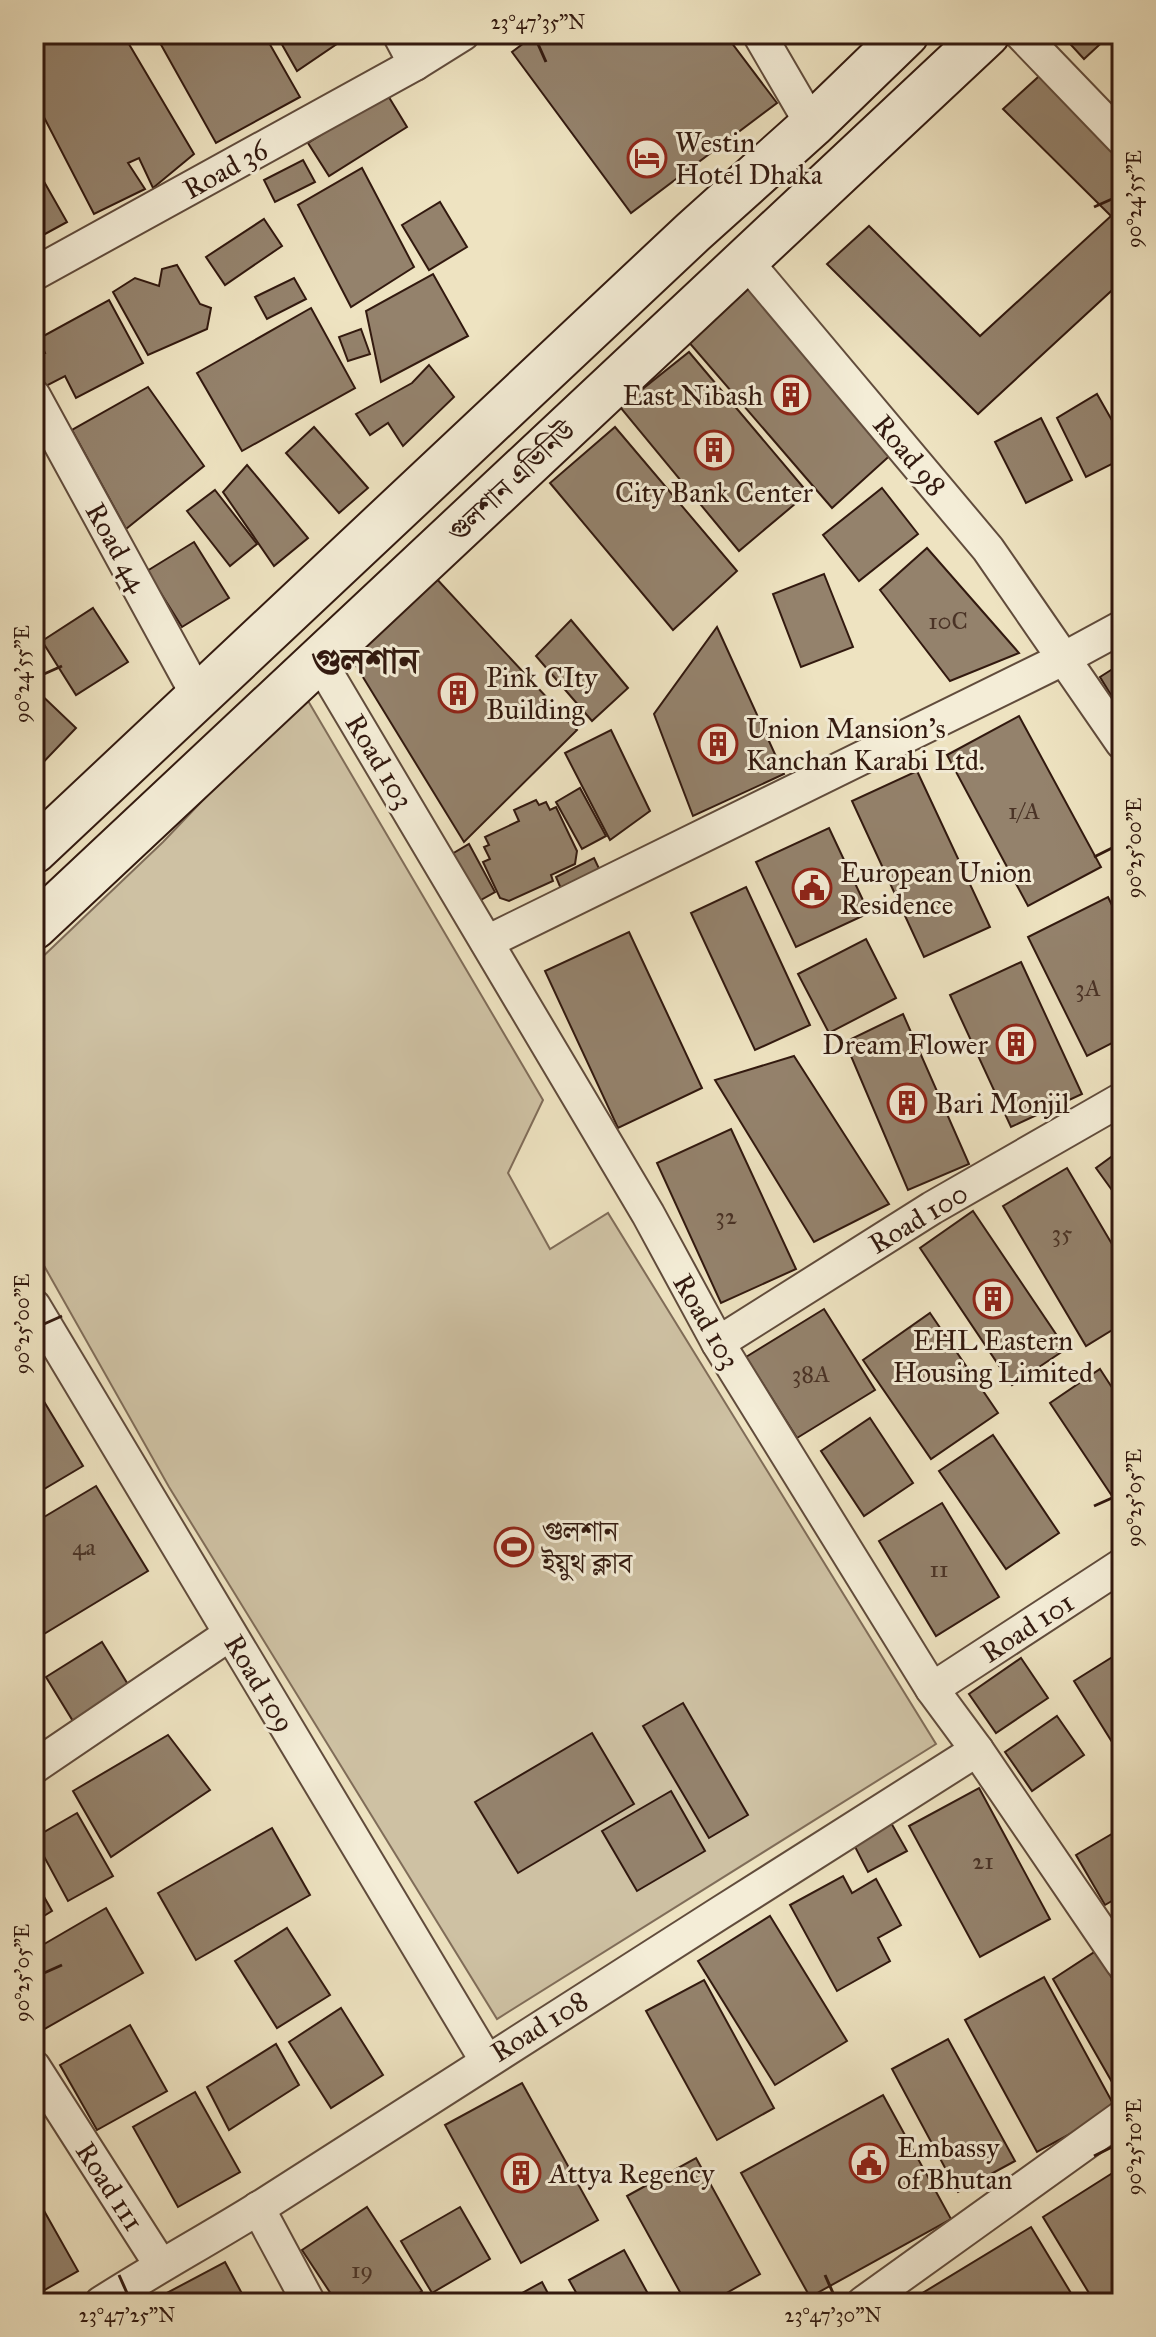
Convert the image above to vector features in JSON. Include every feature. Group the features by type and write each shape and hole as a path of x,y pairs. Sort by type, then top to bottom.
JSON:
{"main road":[{"name":"গুলশান এভিনিউ","path":"34,851 906,34"},
{"name":"গুলশান এভিনিউ","path":"34,927 987,34"}],"street":[{"path":"399,34 415,64"},
{"name":"Road 36","path":"34,274 415,64 463,34"},
{"path":"759,34 812,125"},
{"path":"1021,34 1122,139"},
{"name":"Road 98","path":"745,260 988,549 1122,743"},
{"name":"Road 44","path":"34,396 199,698"},
{"path":"487,942 1063,659 1122,627"},
{"name":"Road 103","path":"319,660 648,1214 718,1343 932,1689 1122,1963"},
{"name":"Road 100","path":"718,1343 932,1208 1122,1099"},
{"name":"Road 109","path":"34,1306 486,2060"},
{"name":"Road 101","path":"932,1689 1122,1565"},
{"path":"34,1767 230,1634"},
{"name":"Road 108","path":"101,2303 160,2264 258,2208 977,1750"},
{"name":"Road 111","path":"34,2067 160,2264"},
{"path":"863,2303 1122,2117"},
{"path":"258,2208 309,2303"}],"shaded area":[{"path":"304,694 543,1100 508,1173 550,1249 608,1213 936,1744 497,2019 169,1487 34,1248 34,965 163,842"}],"building":[{"path":"34,34 123,34 194,154 153,188 139,158 128,163 145,189 94,214 34,98"},
{"path":"155,34 264,34 300,97 216,143"},
{"path":"276,34 346,34 347,37 297,71"},
{"name":"Westin Hotel Dhaka","path":"536,34 725,34 777,103 631,213 512,52"},
{"path":"1061,34 1111,34 1084,59"},
{"path":"1047,69 1122,152 1122,281 978,414 827,264 869,226 980,336 1111,216 1003,109"},
{"path":"387,94 407,127 329,176 308,143"},
{"path":"303,160 315,182 275,202 264,180"},
{"path":"34,164 67,222 34,240"},
{"path":"362,168 414,267 351,307 298,205"},
{"path":"440,202 467,247 429,270 402,225"},
{"path":"264,219 282,246 225,285 206,257"},
{"path":"177,265 200,304 211,308 207,329 148,355 113,292 135,278 159,286 162,269"},
{"path":"433,274 468,336 381,382 366,311"},
{"path":"294,278 306,299 267,319 255,297"},
{"name":"East Nibash","path":"750,280 895,451 832,508 687,340"},
{"path":"109,300 143,363 76,398 65,376 46,386 34,365 34,358 45,353 38,339"},
{"path":"311,308 355,388 242,451 197,373"},
{"path":"361,329 370,354 348,361 339,337"},
{"name":"City Bank Center","path":"689,352 808,493 739,551 620,407"},
{"path":"429,365 454,397 403,446 388,423 370,435 356,414 412,383"},
{"path":"148,387 204,466 126,529 72,430"},
{"path":"1097,394 1122,438 1122,459 1086,477 1057,418"},
{"path":"1041,418 1072,480 1026,503 995,442"},
{"path":"314,427 368,488 339,513 286,453"},
{"path":"615,427 737,571 673,630 550,483"},
{"path":"247,465 308,538 274,566 223,492"},
{"path":"882,488 918,534 859,581 823,535"},
{"path":"215,490 257,544 230,566 187,511"},
{"path":"194,542 229,598 182,627 147,571"},
{"path":"927,548 1019,653 950,681 880,590"},
{"path":"824,574 853,647 801,667 773,594"},
{"name":"Pink CIty Building","path":"434,576 577,730 464,842 350,656"},
{"path":"93,608 128,662 76,695 42,641"},
{"path":"571,620 628,688 592,721 536,656"},
{"name":"Union Mansion's Kanchan Karabi Ltd.","path":"717,627 784,774 693,816 654,714"},
{"path":"1122,663 1122,713 1100,677"},
{"path":"34,688 76,728 34,772"},
{"path":"1019,716 1101,867 1028,906 947,755"},
{"path":"611,730 650,811 610,840 565,753"},
{"path":"917,771 990,927 924,957 852,801"},
{"path":"580,788 606,836 582,849 556,802"},
{"path":"536,800 539,805 546,802 550,810 556,807 577,851 575,864 551,875 553,881 509,901 500,898 483,862 490,859 484,847 489,845 485,837 519,821 514,810"},
{"name":"European Union Residence","path":"829,828 869,913 796,947 756,862"},
{"path":"469,844 495,892 472,905 445,858"},
{"path":"594,858 603,877 564,896 556,877"},
{"path":"746,887 810,1025 755,1050 691,913"},
{"path":"1108,897 1122,926 1122,1038 1087,1056 1028,937"},
{"path":"629,932 702,1088 618,1128 545,971"},
{"path":"866,939 896,998 829,1033 798,974"},
{"name":"Dream Flower","path":"1021,962 1082,1094 1011,1127 950,995"},
{"name":"Bari Monjil","path":"903,1014 969,1164 908,1190 845,1042"},
{"path":"794,1056 889,1204 814,1242 715,1080"},
{"path":"731,1129 796,1269 721,1303 657,1163"},
{"path":"1122,1149 1122,1204 1096,1168"},
{"path":"1067,1168 1122,1261 1122,1324 1086,1346 1003,1206"},
{"name":"EHL Eastern Housing Limited","path":"973,1211 1066,1349 1012,1385 920,1248"},
{"path":"824,1309 875,1390 797,1438 746,1357"},
{"path":"930,1313 998,1413 931,1459 863,1360"},
{"path":"1100,1369 1122,1403 1120,1508 1050,1403"},
{"path":"34,1385 83,1466 34,1495"},
{"path":"870,1418 913,1483 864,1516 821,1451"},
{"path":"993,1435 1059,1533 1006,1569 939,1471"},
{"path":"96,1486 148,1571 34,1640 34,1523"},
{"path":"942,1503 999,1597 936,1636 879,1541"},
{"path":"102,1642 132,1691 76,1726 46,1677"},
{"path":"1122,1651 1122,1758 1074,1681"},
{"path":"1021,1658 1048,1698 996,1733 969,1694"},
{"path":"683,1703 748,1815 709,1838 643,1726"},
{"path":"1057,1716 1084,1755 1032,1791 1005,1752"},
{"path":"592,1733 634,1804 518,1873 475,1802"},
{"path":"168,1735 210,1790 111,1857 73,1791"},
{"path":"979,1788 1050,1919 980,1957 909,1826"},
{"path":"671,1791 705,1851 637,1891 602,1831"},
{"path":"77,1813 113,1876 68,1901 34,1838"},
{"path":"890,1821 907,1851 868,1872 852,1841"},
{"path":"272,1828 310,1895 196,1960 158,1893"},
{"path":"1122,1828 1122,1895 1105,1905 1076,1855"},
{"path":"843,1876 852,1893 876,1879 901,1925 878,1938 890,1961 837,1991 790,1905"},
{"path":"34,1879 52,1911 34,1922"},
{"path":"106,1908 143,1973 34,2035 34,1950"},
{"path":"770,1916 847,2041 775,2085 698,1961"},
{"path":"287,1928 330,1995 277,2028 235,1961"},
{"path":"1096,1951 1122,1995 1122,2085 1116,2089 1053,1979"},
{"path":"1044,1977 1116,2109 1037,2152 965,2020"},
{"path":"704,1980 774,2108 717,2140 646,2011"},
{"path":"341,2008 383,2075 331,2108 289,2042"},
{"path":"130,2025 167,2091 97,2130 60,2065"},
{"path":"948,2039 1015,2161 958,2192 892,2069"},
{"path":"276,2044 299,2085 229,2130 207,2087"},
{"name":"Attya Regency","path":"522,2083 598,2220 521,2263 445,2125"},
{"path":"195,2092 240,2172 178,2207 133,2127"},
{"path":"883,2095 951,2219 810,2297 741,2173"},
{"path":"696,2158 760,2274 709,2303 686,2303 627,2196"},
{"path":"1122,2167 1122,2298 1114,2303 1095,2303 1043,2217"},
{"path":"34,2193 78,2271 34,2296"},
{"path":"367,2207 422,2291 404,2303 337,2303 302,2250"},
{"path":"460,2207 490,2259 432,2293 401,2241"},
{"path":"1031,2227 1077,2303 906,2303"},
{"path":"624,2250 653,2303 582,2303 569,2280"},
{"path":"225,2262 247,2303 148,2303"},
{"path":"542,2282 553,2303 504,2303"}],"place":[{"name":"Westin Hotel Dhaka","path":"647,158"},
{"name":"East Nibash","path":"791,395"},
{"name":"City Bank Center","path":"714,450"},
{"name":"Pink CIty Building","path":"458,693"},
{"name":"Union Mansion's Kanchan Karabi Ltd.","path":"718,744"},
{"name":"European Union Residence","path":"812,888"},
{"name":"Dream Flower","path":"1016,1044"},
{"name":"Bari Monjil","path":"907,1103"},
{"name":"EHL Eastern Housing Limited","path":"993,1299"},
{"name":"গুলশান ইয়ুথ ক্লাব","path":"514,1547"},
{"name":"Embassy of Bhutan","path":"869,2163"},
{"name":"Attya Regency","path":"521,2173"}],"district":[{"name":"গুলশান","path":"365,660"}]}
